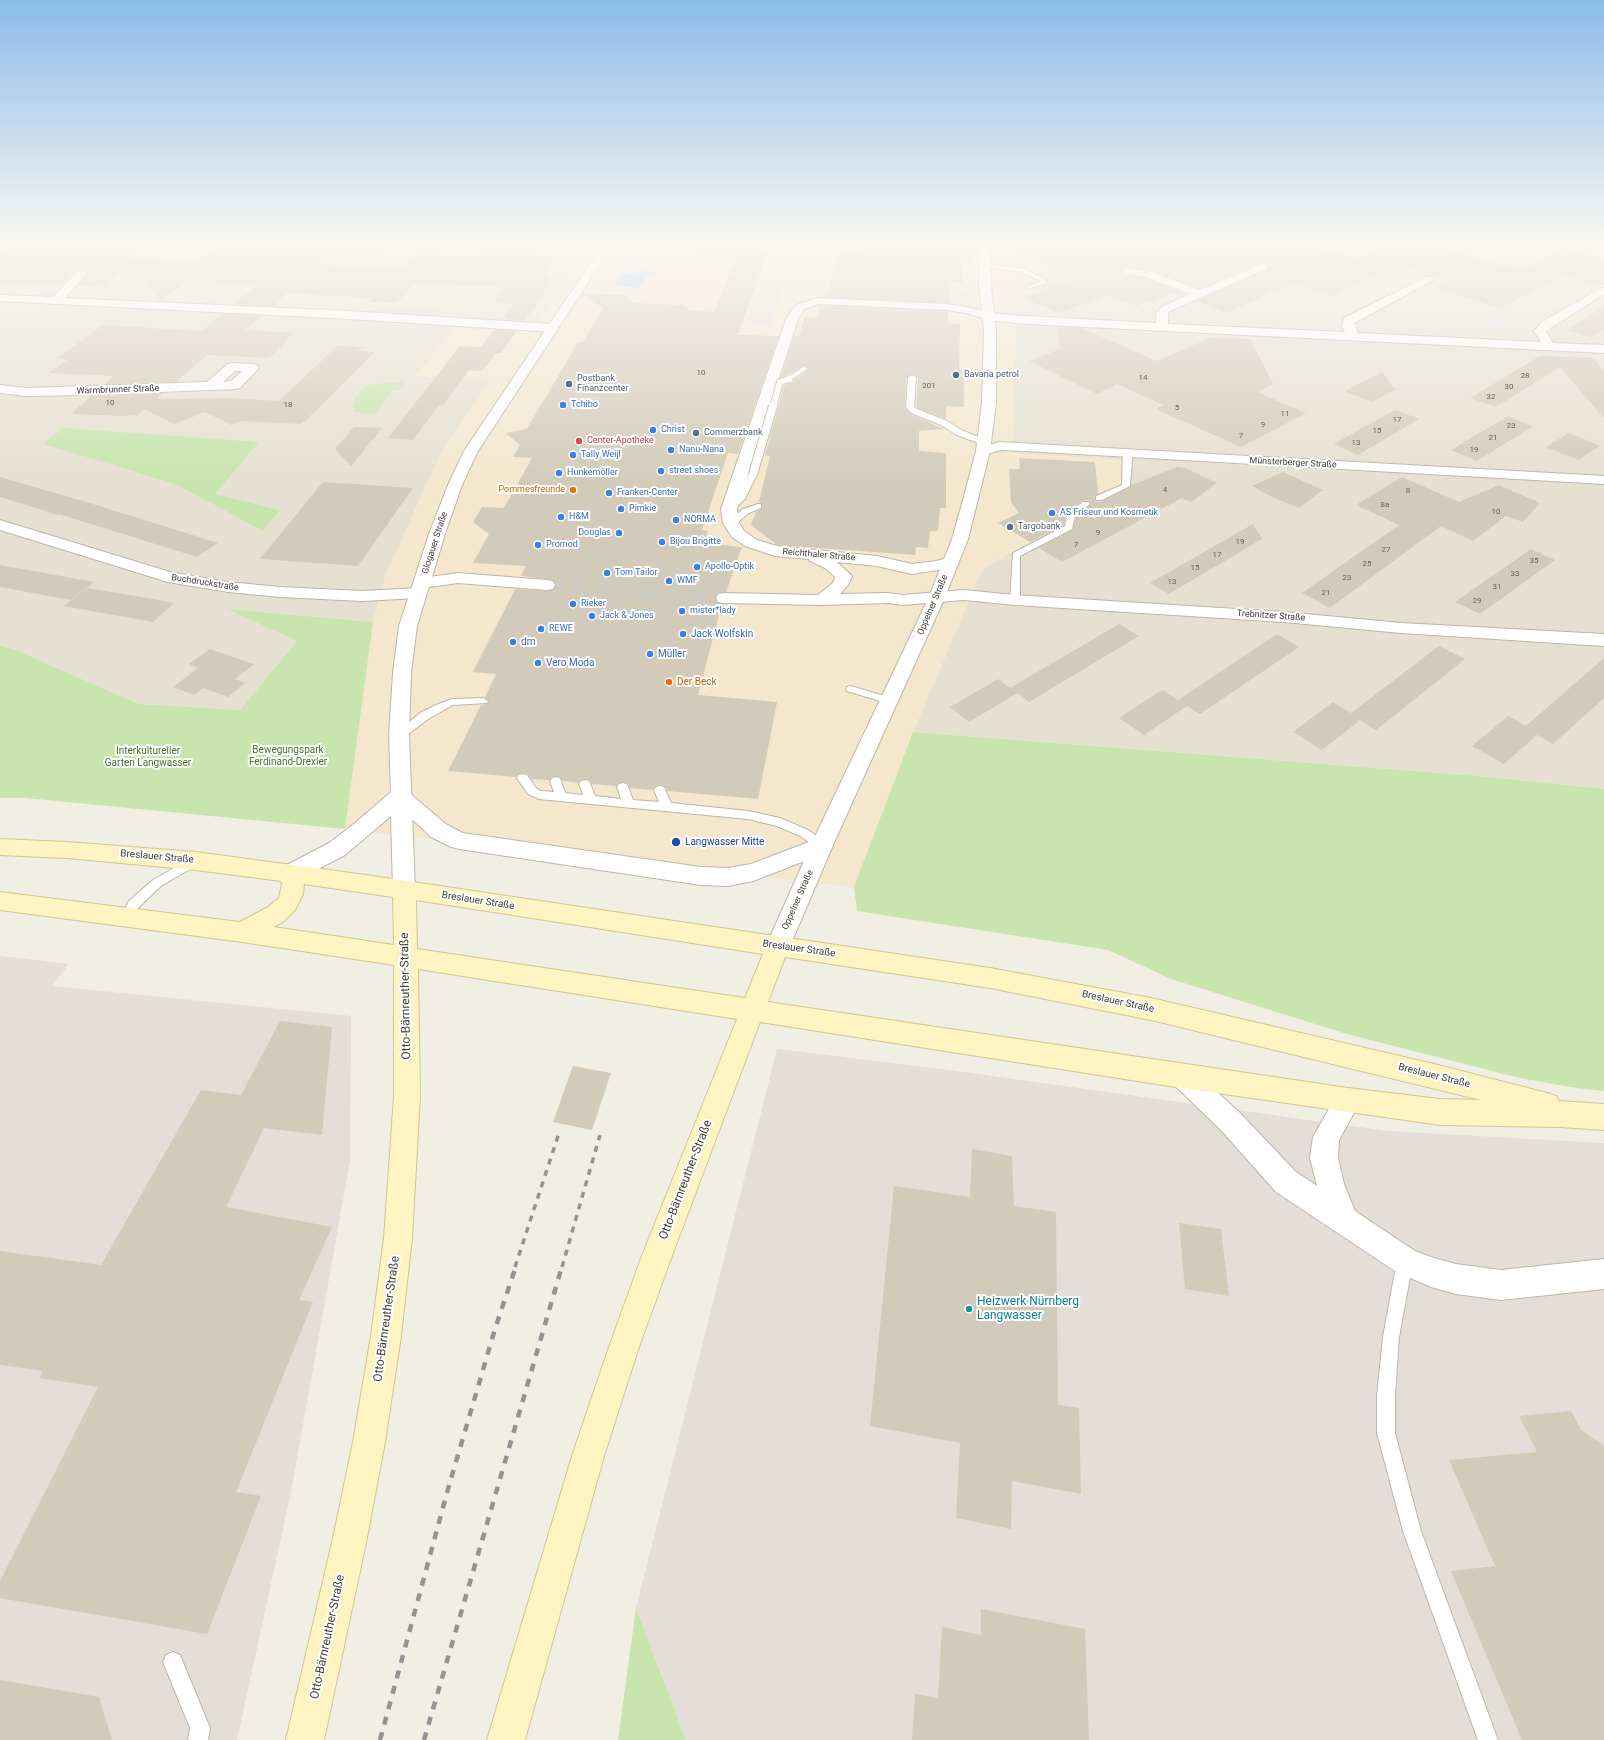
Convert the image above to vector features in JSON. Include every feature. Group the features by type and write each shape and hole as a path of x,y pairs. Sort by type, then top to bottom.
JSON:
{"main road":[{"name":"Breslauer Straße","path":"0,847 67,850 196,861 404,890 990,978 1151,1009 1434,1076 1595,1117"},
{"path":"242,932 264,922 287,904 292,894 293,884 289,874"},
{"name":"Otto-Bärnreuther-Straße","path":"305,1740 347,1553 369,1442 393,1284 398,1238 407,1096 404,890"},
{"name":"Breslauer Straße","path":"0,901 127,916 242,932 1182,1076 1348,1100 1440,1112 1595,1117"},
{"name":"Otto-Bärnreuther-Straße","path":"506,1740 588,1456 624,1347 732,1061 778,946"}],"street":[{"path":"461,321 552,328"},
{"name":"Glogauer Straße","path":"404,890 399,735 405,646 408,626 446,509 471,451 557,321"},
{"path":"731,523 729,508 791,321"},
{"name":"Oppelner Straße","path":"778,946 822,845 937,598 951,562 971,500 984,447 989,389 989,321"},
{"path":"1049,321 1604,349"},
{"path":"1162,321 1162,327"},
{"path":"1348,321 1348,326 1353,336"},
{"path":"1549,346 1540,331 1552,321"},
{"name":"Warmbrunner Straße","path":"0,389 26,392 210,386"},
{"name":"Warmbrunner Straße","path":"9,401 26,392"},
{"name":"Münsterberger Straße","path":"984,447 1000,446 1126,452 1604,480"},
{"name":"Reichthaler Straße","path":"731,523 738,534 751,543 775,551 877,561 912,569 938,566 951,562"},
{"name":"Buchdruckstraße","path":"0,525 168,577 228,587 280,592 362,596 420,588 458,578 547,585"},
{"path":"810,555 831,565 844,576 836,589 821,600"},
{"name":"Trebnitzer Straße","path":"724,598 821,600 874,598 902,600 964,595 1015,600 1262,615 1402,628 1604,640"},
{"path":"289,874 341,846 400,796 439,832 458,841 701,876 728,876 753,872 788,860 822,845"},
{"path":"1182,1076 1230,1121 1286,1182 1405,1261 1431,1272 1456,1279 1501,1285 1604,1274"},
{"path":"1344,1220 1330,1184 1324,1158 1326,1137 1348,1100"}],"lane":[{"path":"729,508 741,499 753,474 780,382 788,382 805,368"},
{"path":"774,375 788,382"},
{"path":"912,377 910,407 914,412 944,423 984,447"},
{"path":"1098,498 1126,486 1128,459 1126,452"},
{"path":"1015,600 1016,555 1069,527 1071,514 1086,504"},
{"path":"731,523 746,511 758,506"},
{"path":"851,689 890,701"},
{"path":"399,735 424,716 452,702 483,701"},
{"path":"523,778 532,791 539,795 748,815 780,822 804,833 822,845"},
{"path":"556,781 561,797"},
{"path":"585,784 590,799"},
{"path":"623,787 628,803"},
{"path":"660,790 666,806"},
{"path":"127,916 133,905 143,895 163,880 196,861"},
{"path":"1405,1261 1391,1337 1386,1396 1386,1432 1412,1531 1488,1740"},
{"path":"173,1662 200,1728 198,1740"}],"shaded area":[{"path":"0,321 539,321 532,332 456,328 416,376 491,380 441,452 386,574 373,622 228,609 297,641 240,710 139,704 13,649 0,646","holes":["259,442 215,494 280,510 263,531 175,484 44,444"]},
{"path":"539,321 1016,321 1012,453 1122,460 1128,490 983,568 913,732 854,887 345,829 373,622 386,574 441,452 491,380 415,376 456,328 532,332"},
{"path":"745,321 772,321 771,324"},
{"path":"1016,321 1604,321 1604,789 1478,776 913,732 983,568 1128,490 1122,460 1012,453"},
{"path":"1478,321 1517,321 1502,329"},
{"path":"1138,334 1148,337 1152,334 1161,335 1177,341 1161,351 1152,348 1146,351 1132,347 1137,343 1127,340"},
{"path":"0,956 69,964 52,986 351,1016 350,1161 291,1492 237,1740 0,1740"},
{"path":"777,1049 949,1070 1388,1131 1604,1143 1604,1740 686,1740 636,1608"}],"green space":[{"path":"405,382 399,390 393,390 375,414 353,412 355,398 365,387 375,384"},
{"path":"62,428 259,442 215,494 280,510 263,531 175,484 43,444"},
{"name":"Bewegungspark Ferdinand-Drexler","path":"227,609 373,622 345,829 26,798 0,798 0,646 13,649 139,704 240,710 297,641"},
{"path":"913,732 1478,776 1604,789 1604,1091 1520,1078 1347,1034 1171,979 1108,950 857,911 854,887"},
{"path":"636,1608 686,1740 618,1740"}],"building":[{"path":"214,321 255,321 245,330 293,333 286,339 289,339 269,358 207,355 176,382 105,384 114,376 49,373 67,360 56,359 103,325 202,331"},
{"name":"Franken-Center","path":"595,321 743,321 738,335 779,336 738,454 728,453 702,530 708,531 703,543 742,547 726,592 718,593 715,597 717,603 722,604 698,695 777,702 758,799 667,791 665,786 660,785 656,786 653,790 630,788 628,783 623,782 616,786 592,784 589,780 585,779 578,783 563,781 560,777 556,776 549,780 531,779 528,774 523,773 516,777 448,771 481,705 489,702 485,697 496,674 473,672 515,589 547,591 553,590 556,586 553,580 521,576 526,566 473,563 489,534 473,522 482,507 504,508 532,458 513,457 520,445 506,433 527,429 578,342 583,342"},
{"path":"804,321 948,321 948,324 960,324 959,369 964,370 964,407 946,406 946,419 918,408 916,406 918,377 913,374 906,377 905,408 910,414 944,429 919,431 919,451 946,453 946,508 940,508 938,531 930,531 928,548 916,547 915,555 777,545 751,525 756,512 762,508 762,503 759,502 770,456 765,455 784,386 809,369 809,367 802,366 790,374 781,377 794,336 799,336"},
{"path":"1581,321 1604,321 1604,329 1591,337 1566,330"},
{"path":"1057,327 1082,328 1157,361 1210,338 1250,339 1273,384 1257,392 1306,413 1241,447 1156,409 1163,405 1117,384 1097,394 1029,361 1063,348 1060,346"},
{"path":"494,330 517,331 501,353 496,353 482,371 469,370 443,405 439,405 413,440 388,438 460,346 481,347"},
{"path":"337,346 362,347 358,351 375,352 305,421 300,424 241,421 231,425 205,412 174,424 144,409 138,415 122,416 71,414 91,396 163,393 156,399 227,398 279,401"},
{"path":"1540,356 1593,358 1604,371 1604,418 1560,367 1496,407 1470,398"},
{"path":"1382,372 1395,390 1372,402 1345,391"},
{"path":"1395,410 1419,419 1358,455 1334,444"},
{"path":"1508,416 1533,426 1477,461 1451,450"},
{"path":"354,427 382,428 351,466 335,449"},
{"path":"1569,433 1600,446 1578,460 1546,447"},
{"path":"1019,458 1095,462 1098,493 1094,496 1096,502 1103,501 1131,487 1132,485 1177,467 1185,468 1217,483 1191,502 1182,498 1062,562 1039,548 1073,530 1076,517 1091,503 1089,500 1082,501 1067,512 1064,525 1030,542 998,523 1019,513 1011,502 1009,469 1020,469"},
{"path":"1283,472 1323,490 1299,508 1270,496 1252,486"},
{"path":"0,477 218,543 197,557 59,514 57,515 0,497"},
{"path":"1402,477 1459,502 1499,485 1540,503 1523,522 1506,516 1473,541 1441,526 1330,608 1302,593 1399,525 1356,505"},
{"path":"323,482 413,488 358,566 260,559"},
{"path":"1253,524 1262,539 1169,594 1150,583"},
{"path":"1531,549 1555,560 1480,614 1455,602"},
{"path":"0,565 94,582 71,600 0,587"},
{"path":"87,588 174,603 153,622 64,606"},
{"path":"1119,624 1139,636 1029,702 1018,693 969,722 950,707 998,679 1010,688"},
{"path":"1277,634 1299,647 1200,714 1178,700"},
{"path":"1439,646 1465,659 1376,730 1360,720 1322,750 1293,732 1333,702 1351,713"},
{"path":"210,649 254,664 235,679 245,683 228,697 203,688 194,695 173,687 198,668 189,664"},
{"path":"1604,658 1604,698 1553,744 1537,735 1504,764 1472,746 1508,716 1526,726"},
{"path":"1162,690 1187,706 1144,735 1119,718"},
{"path":"280,1021 332,1027 322,1135 264,1128 226,1207 332,1227 299,1300 313,1302 236,1492 261,1496 207,1634 0,1598 0,1581 98,1387 39,1378 43,1371 0,1365 0,1251 101,1265 201,1090 241,1095"},
{"path":"573,1066 611,1073 592,1130 553,1122"},
{"name":"Heizwerk Nürnberg Langwasser","path":"972,1149 1012,1156 1014,1206 1056,1212 1058,1405 1079,1408 1081,1494 1012,1481 1011,1529 956,1518 960,1443 870,1426 894,1186 970,1197"},
{"path":"1179,1223 1221,1229 1229,1296 1185,1289"},
{"path":"1571,1411 1581,1430 1604,1446 1604,1740 1522,1740 1451,1571 1495,1566 1449,1460 1537,1452 1519,1416"},
{"path":"981,1609 1085,1629 1089,1740 912,1740 915,1694 938,1698 942,1627 981,1635"},
{"path":"0,1680 99,1697 112,1740 0,1740"}],"tunnel":[{"path":"547,585 724,598"}],"railway":[{"path":"515,1267 559,1133"},
{"path":"562,1267 600,1135"},
{"path":"380,1740 448,1489 495,1329 516,1266"},
{"path":"424,1740 562,1266"}],"place":[{"name":"Bavaria petrol","path":"956,375"},
{"name":"Postbank Finanzcenter","path":"569,384"},
{"name":"Tchibo","path":"563,405"},
{"name":"Christ","path":"653,430"},
{"name":"Commerzbank","path":"696,433"},
{"name":"Center-Apotheke","path":"579,441"},
{"name":"Nanu-Nana","path":"671,450"},
{"name":"Tally Weijl","path":"573,455"},
{"name":"street shoes","path":"661,471"},
{"name":"Hunkemöller","path":"559,473"},
{"name":"Pommesfreunde","path":"573,490"},
{"name":"Franken-Center","path":"609,493"},
{"name":"Pimkie","path":"621,509"},
{"name":"AS Friseur und Kosmetik","path":"1052,513"},
{"name":"H&M","path":"561,517"},
{"name":"NORMA","path":"676,520"},
{"name":"Targobank","path":"1010,527"},
{"name":"Douglas","path":"619,533"},
{"name":"Bijou Brigitte","path":"662,542"},
{"name":"Promod","path":"538,545"},
{"name":"Apollo-Optik","path":"697,567"},
{"name":"Tom Tailor","path":"607,573"},
{"name":"WMF","path":"669,581"},
{"name":"Rieker","path":"573,604"},
{"name":"mister*lady","path":"682,611"},
{"name":"Jack & Jones","path":"592,616"},
{"name":"REWE","path":"541,629"},
{"name":"Jack Wolfskin","path":"683,634"},
{"name":"dm","path":"513,642"},
{"name":"Müller","path":"650,654"},
{"name":"Vero Moda","path":"538,663"},
{"name":"Der Beck","path":"669,682"},
{"name":"Langwasser Mitte","path":"676,842"},
{"name":"Heizwerk Nürnberg Langwasser","path":"969,1309"}],"park label":[{"name":"Interkultureller Garten Langwasser","path":"148,756"}]}
